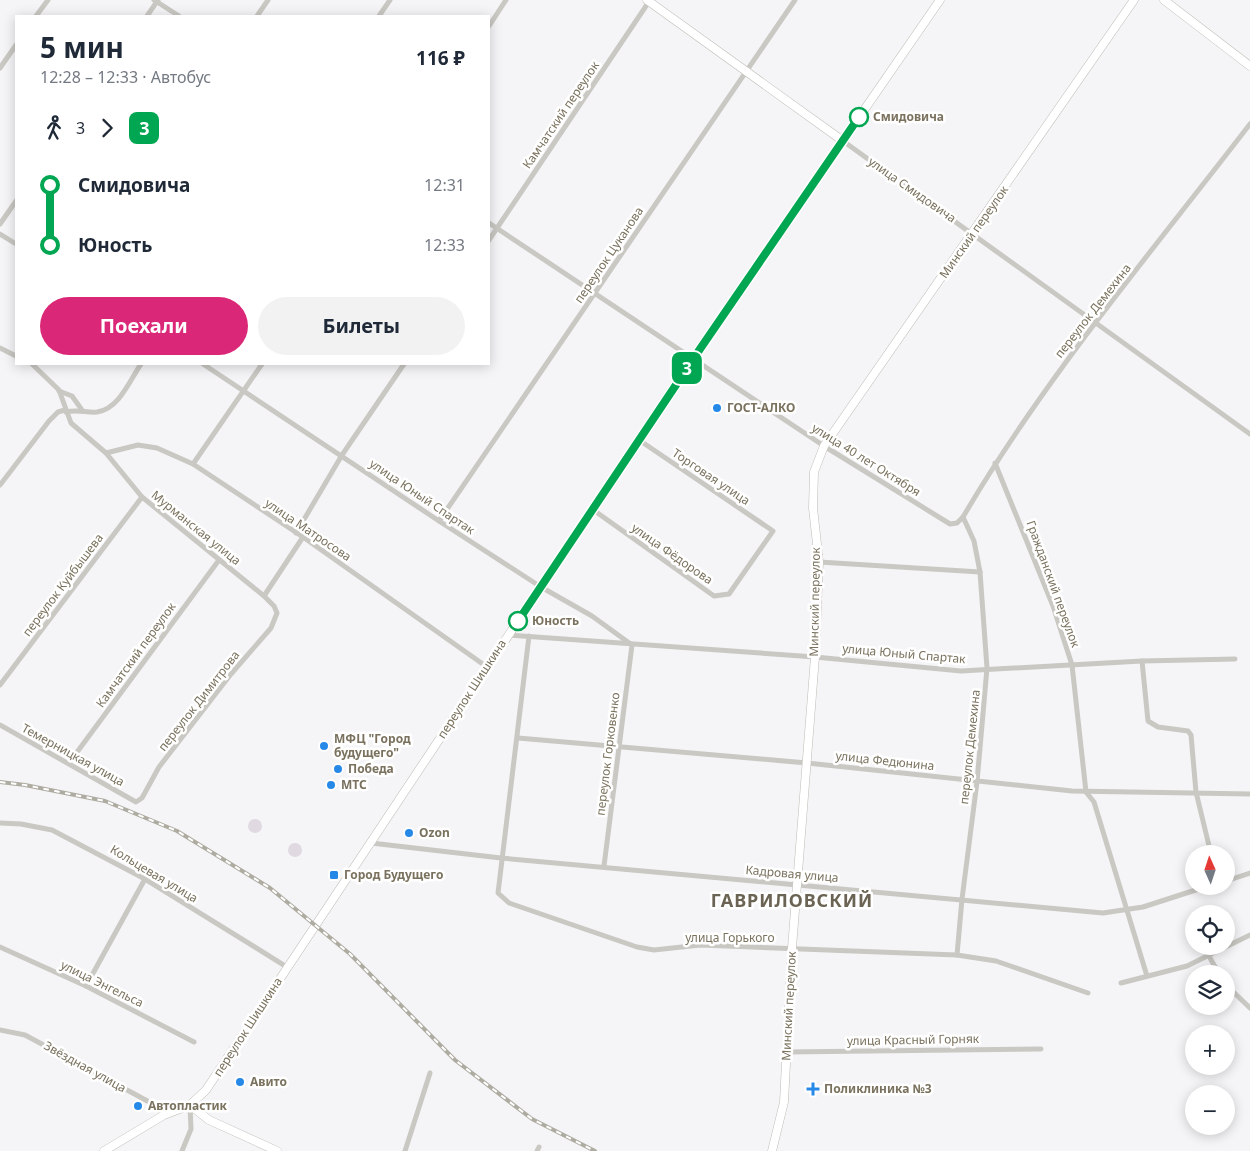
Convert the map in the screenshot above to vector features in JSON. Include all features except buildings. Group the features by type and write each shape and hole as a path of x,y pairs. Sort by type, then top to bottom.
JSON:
{"main road":[{"name":"улица Смидовича","path":"649,0 843,141"},
{"name":"переулок Шишкина","path":"190,1105 206,1090 693,358 940,0"},
{"name":"Минский переулок","path":"772,1151 784,1102 792,948 815,657 819,562 813,508 814,472 824,446 1134,0"},
{"path":"1164,0 1250,66"},
{"path":"104,1151 164,1115 190,1105 209,1120 277,1151"}],"street":[{"path":"37,15 48,0"},
{"path":"258,15 268,0"},
{"path":"380,15 390,0"},
{"path":"490,24 506,0"},
{"name":"Камчатский переулок","path":"490,238 649,0"},
{"name":"переулок Цуканова","path":"439,521 795,0"},
{"path":"148,15 156,1 177,15"},
{"path":"0,68 15,46"},
{"name":"переулок Демехина","path":"957,955 962,898 977,782 987,668 980,572 974,541 963,517 995,463 1041,394 1250,124"},
{"name":"улица Смидовича","path":"843,141 1250,434"},
{"path":"0,224 15,202"},
{"name":"улица 40 лет Октября","path":"490,224 824,446 950,524 957,523 963,517"},
{"path":"0,234 15,243"},
{"path":"0,348 15,356"},
{"name":"Мурманская улица","path":"33,365 59,391 71,423 106,453 142,497 264,596 274,606 277,613"},
{"path":"0,485 58,412 82,410 100,412 114,404 140,365"},
{"name":"улица Юный Спартак","path":"205,365 540,587 592,616 632,645"},
{"path":"194,464 261,365"},
{"path":"296,533 342,455 403,365"},
{"path":"59,391 72,396 82,410"},
{"name":"Торговая улица","path":"639,440 773,531"},
{"name":"улица Матросова","path":"106,453 138,444 157,448 194,464 302,537 487,667"},
{"name":"Гражданский переулок","path":"995,463 1050,597 1072,665 1086,792 1094,802 1147,976"},
{"name":"переулок Куйбышева","path":"0,684 142,497"},
{"name":"улица Фёдорова","path":"592,509 714,596 729,594 773,531"},
{"path":"264,596 302,537"},
{"name":"Камчатский переулок","path":"69,763 219,560"},
{"path":"819,562 980,572"},
{"name":"переулок Димитрова","path":"136,802 142,798 159,767 231,674 271,628 277,613"},
{"name":"улица Юный Спартак","path":"508,635 815,657 961,671 987,668 1142,661 1235,659"},
{"path":"501,858 530,636"},
{"name":"переулок Горковенко","path":"604,866 632,645"},
{"path":"1142,661 1148,721 1158,727 1188,731 1191,734 1196,792 1209,845"},
{"name":"Темерницкая улица","path":"0,726 136,802"},
{"name":"улица Федюнина","path":"518,738 807,763 1086,792 1250,794"},
{"name":"Кольцевая улица","path":"0,823 21,824 52,830 145,879 287,967"},
{"name":"Кадровая улица","path":"371,843 501,858 962,898 1094,912 1126,910 1185,893"},
{"name":"улица Горького","path":"501,858 498,892 509,903 638,947 654,950 700,945 957,955 996,961 1088,993"},
{"path":"1235,878 1250,873"},
{"path":"86,986 145,879"},
{"path":"1121,984 1186,966 1250,936"},
{"name":"улица Энгельса","path":"0,946 86,986 194,1042"},
{"path":"1209,956 1214,965"},
{"path":"1235,994 1250,1008"},
{"name":"Звёздная улица","path":"0,1030 26,1034 153,1104 164,1115"},
{"name":"улица Красный Горняк","path":"786,1052 1041,1048"},
{"path":"405,1151 430,1072"},
{"path":"182,1151 191,1129 190,1105"}],"shaded area":[{"path":"252,819 258,819 262,826 258,833 252,833 248,829 248,823"},
{"path":"292,843 298,843 302,850 298,857 292,857 288,853 288,847"}],"railway":[{"path":"0,782 105,801 177,831 270,888 350,954 455,1060 532,1119 595,1151"}],"bus line":[{"name":"3","path":"518,621 700,349 859,117"}],"place":[{"name":"Смидовича","path":"859,117"},
{"name":"ГОСТ-АЛКО","path":"717,408"},
{"name":"Юность","path":"518,621"},
{"name":"МФЦ \"Город будущего\"","path":"324,746"},
{"name":"Победа","path":"338,769"},
{"name":"МТС","path":"331,785"},
{"name":"Ozon","path":"409,833"},
{"name":"Город Будущего","path":"334,875"},
{"name":"Авито","path":"240,1082"},
{"name":"Поликлиника №3","path":"813,1089"},
{"name":"Автопластик","path":"138,1106"}],"district":[{"name":"ГАВРИЛОВСКИЙ","path":"792,901"}]}
